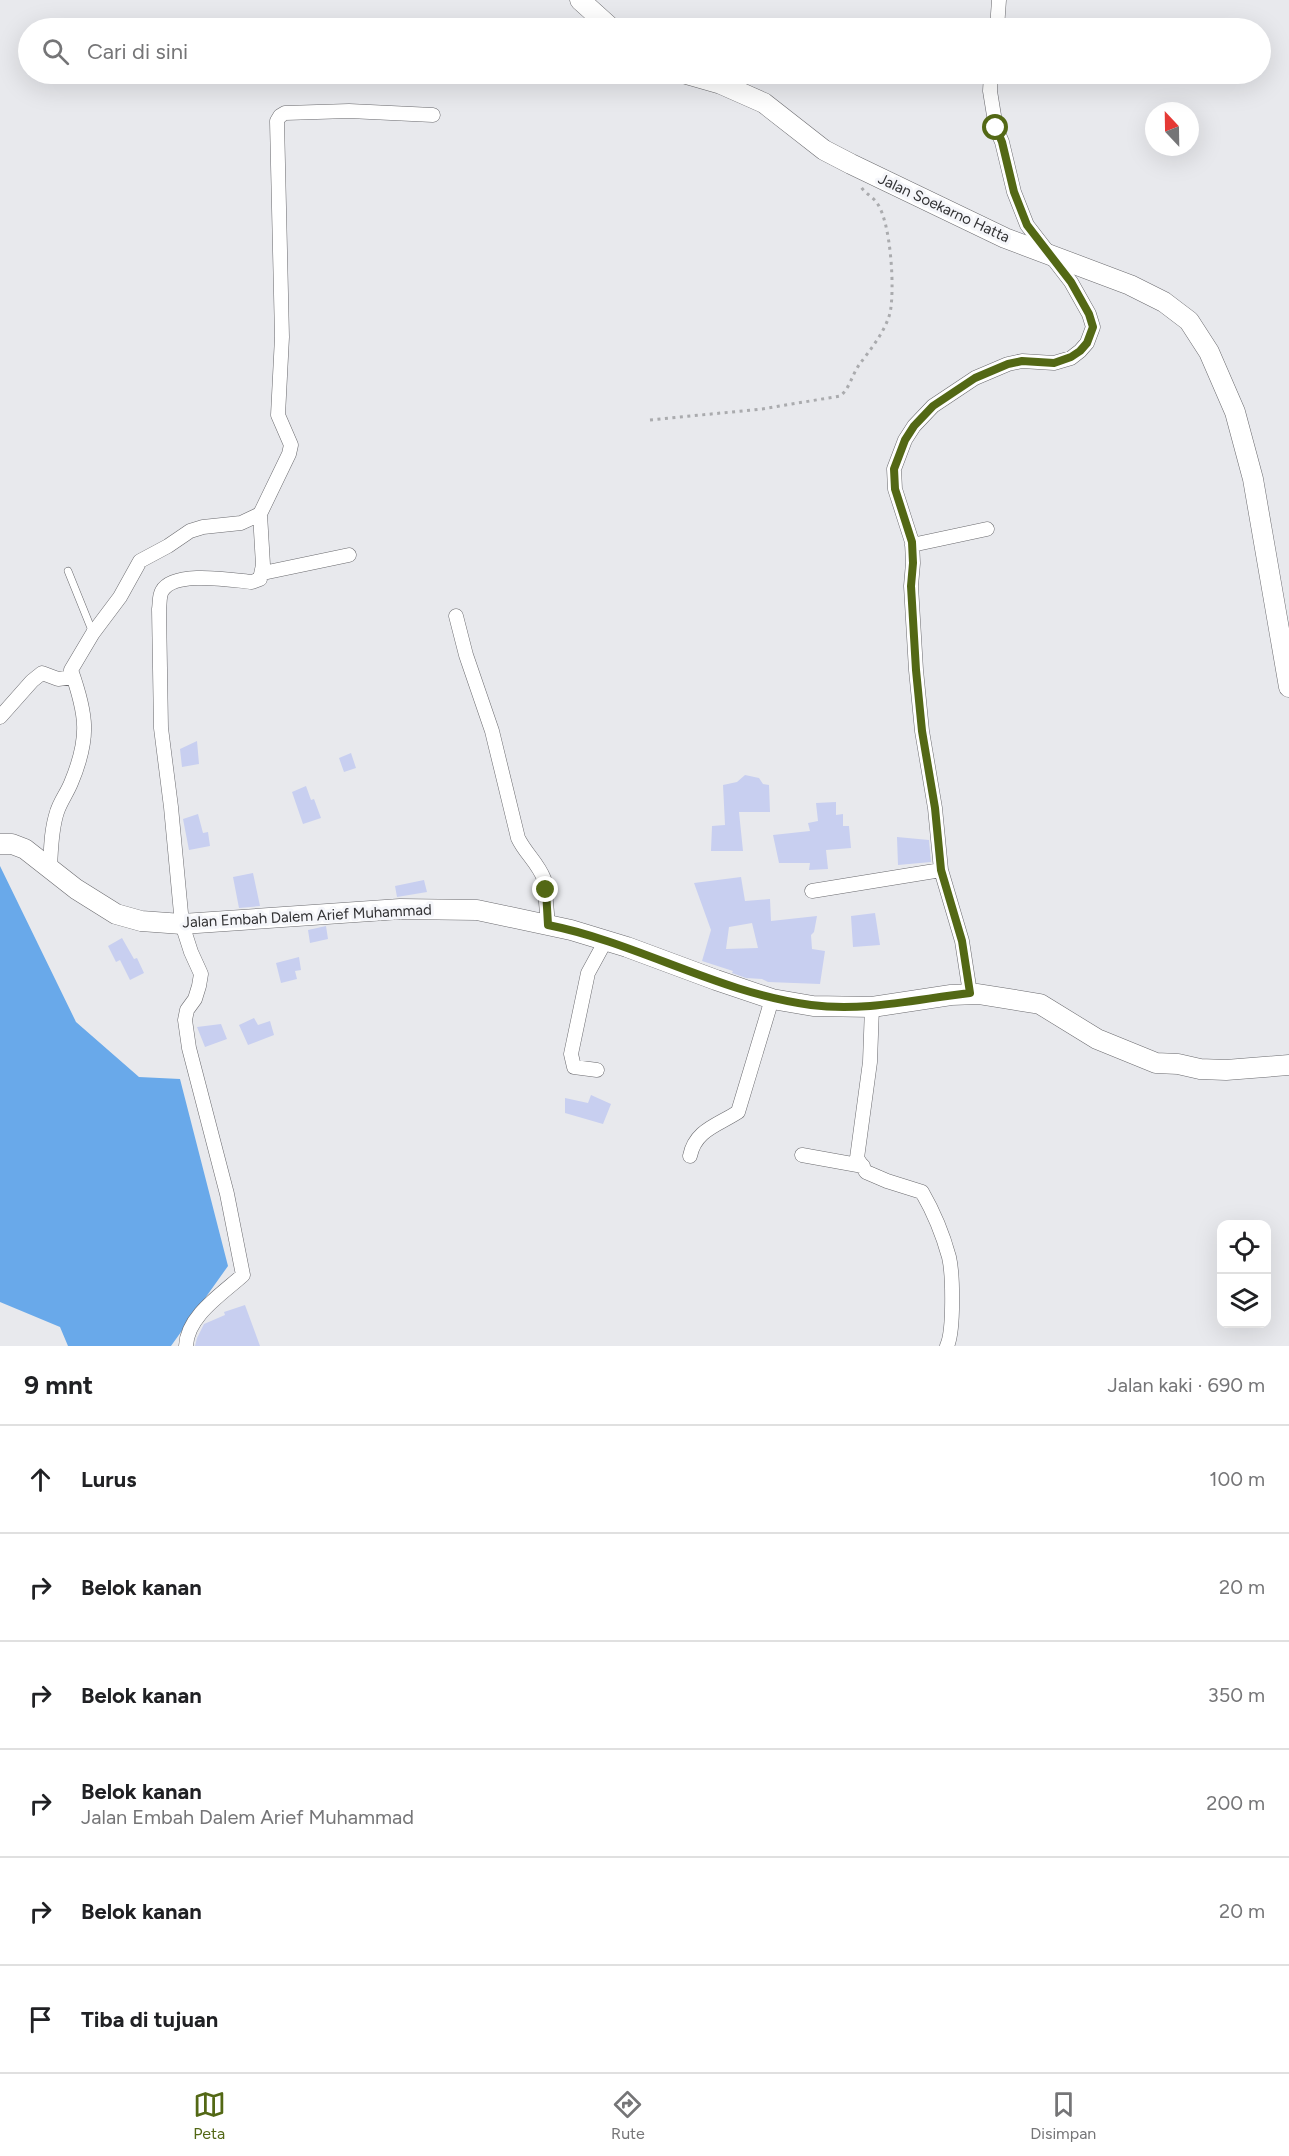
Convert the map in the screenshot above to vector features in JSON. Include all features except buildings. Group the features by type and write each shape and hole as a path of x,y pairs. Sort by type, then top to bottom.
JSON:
{"street":[{"path":"580,0 600,18"},
{"path":"998,18 999,0"},
{"name":"Jalan Soekarno Hatta","path":"721,84 764,103 824,150 851,164 1005,238 1130,285 1164,302 1189,321 1209,352 1235,412 1250,468 1289,687"},
{"path":"970,993 962,941 941,870 916,670 911,586 912,545 893,476 897,458 914,426 933,406 984,374 1022,361 1054,363 1071,357 1087,343 1093,327 1089,314 1063,270 1027,225 1014,192 993,109 990,84"},
{"path":"186,1346 186,1335 194,1320 243,1275 227,1194 189,1048 185,1020 186,1010 195,999 201,974 182,924 161,728 159,609 161,592 167,585 183,578 252,582 260,579 263,573 260,514 289,454 291,445 278,415 282,337 277,121 285,113 433,115"},
{"path":"50,868 53,825 57,810 80,763 85,740 85,714 71,670 93,633 120,597 140,561 190,531 203,526 241,523 260,514"},
{"path":"912,545 987,529"},
{"path":"263,573 349,555"},
{"path":"1275,609 1289,624"},
{"path":"456,616 466,655 492,731 518,838 524,851 542,872 548,925"},
{"path":"0,717 42,672 58,679 74,677"},
{"name":"Jalan Embah Dalem Arief Muhammad","path":"0,844 19,846 76,889 116,914 141,921 182,924 377,910 477,910 571,930 606,940 772,999 813,1006 872,1007 970,993 1040,1004 1097,1040 1156,1062 1200,1069 1226,1070 1289,1065"},
{"path":"812,891 941,870"},
{"path":"597,1070 574,1067 571,1054 588,973 606,940"},
{"path":"690,1156 697,1137 738,1112 772,999"},
{"path":"872,1007 870,1062 858,1143 858,1158 867,1172 922,1192 930,1205 949,1258 952,1312 950,1340 947,1346"},
{"path":"802,1155 863,1166"}],"lane":[{"path":"69,571 93,633"}],"path":[{"path":"650,420 762,409 840,396 845,393 852,375 890,314 892,281 890,243 878,204 862,190 851,164"}],"water":[{"path":"0,866 76,1022 139,1077 180,1079 228,1266 171,1346 68,1346 60,1327 0,1302"}],"route":[{"path":"546,890 548,925 627,947 716,981 770,998 813,1006 872,1007 970,993 962,941 941,870 916,670 911,586 912,542 895,489 894,469 905,440 923,415 933,406 975,378 1008,364 1022,361 1054,363 1071,357 1087,343 1093,327 1085,304 1071,282 1027,225 1014,192 1002,142 996,128"}]}
